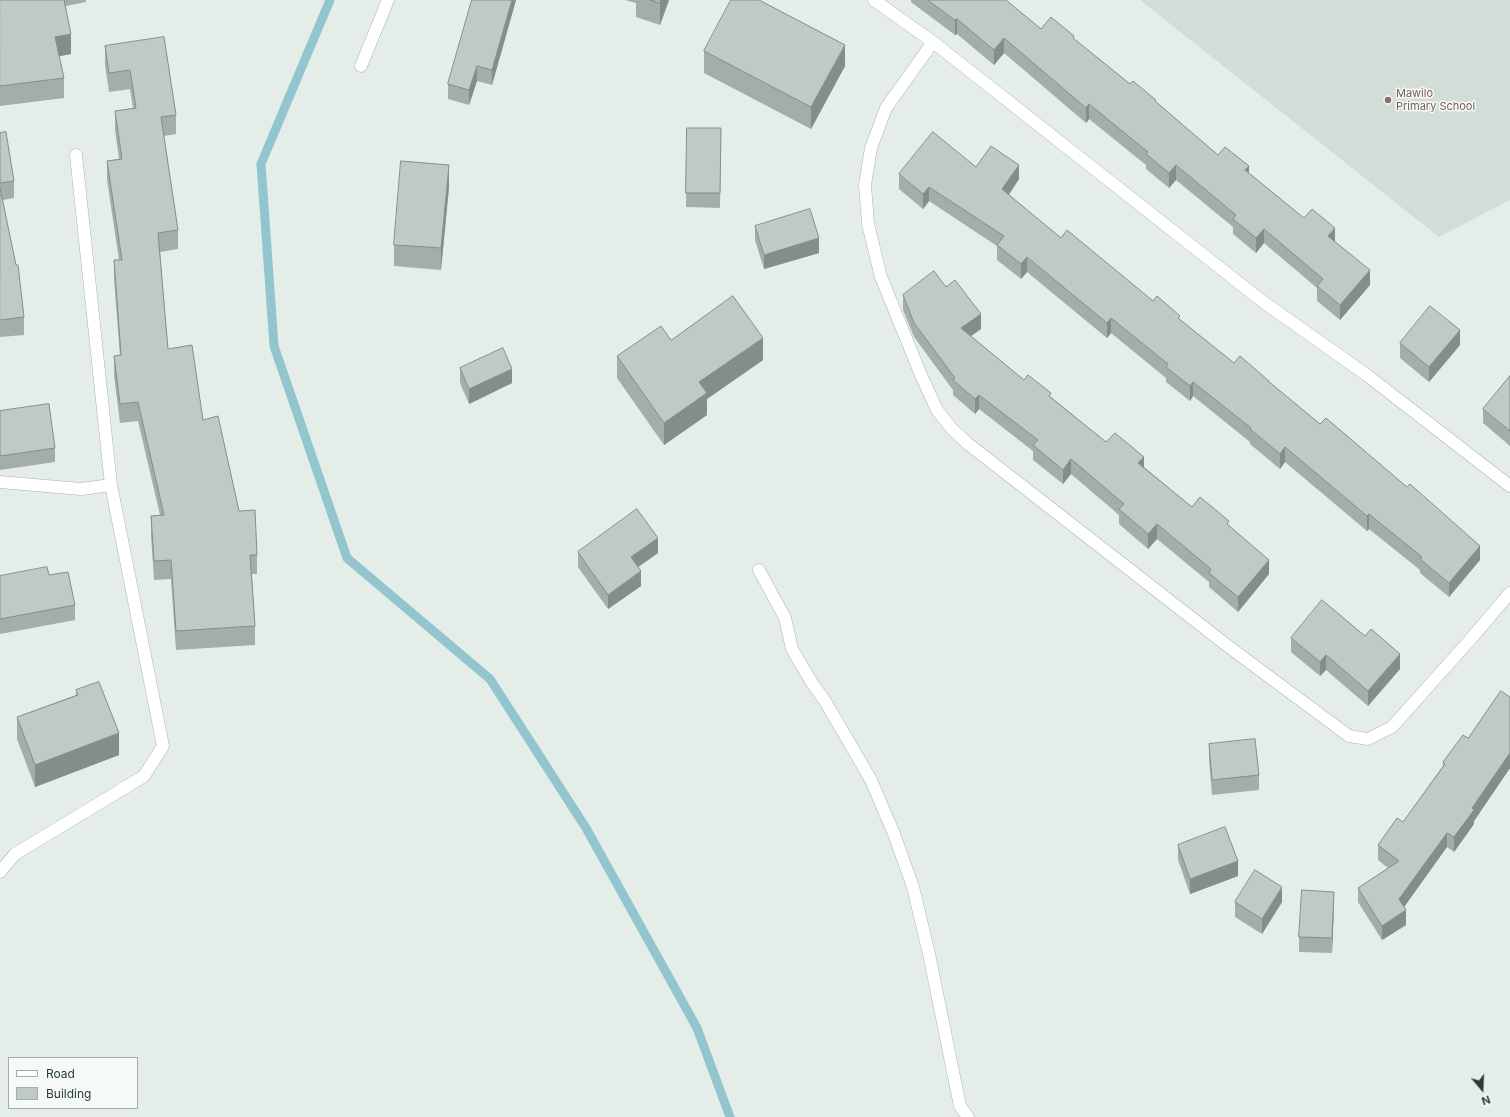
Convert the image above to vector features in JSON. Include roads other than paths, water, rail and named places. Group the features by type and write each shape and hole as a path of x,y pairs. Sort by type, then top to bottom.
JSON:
{"street":[{"path":"361,66 388,0"},
{"path":"874,0 933,42 1262,301 1368,376 1510,486"},
{"path":"933,42 886,108 871,148 865,184 868,224 881,277 920,375 937,410 952,429 998,467 1229,647 1349,736 1368,739 1392,727 1510,593"},
{"path":"0,872 16,854 144,776 164,746 111,485 93,329 76,155"},
{"path":"0,482 81,490 111,485"},
{"path":"759,570 785,618 792,649 812,683 825,701 871,780 894,834 913,887 929,954 960,1106 968,1117"}],"waterway":[{"path":"330,0 261,164 274,346 347,558 490,679 586,828 697,1028 730,1117"}],"place":[{"name":"Mawilo Primary School","path":"1388,100"}]}
